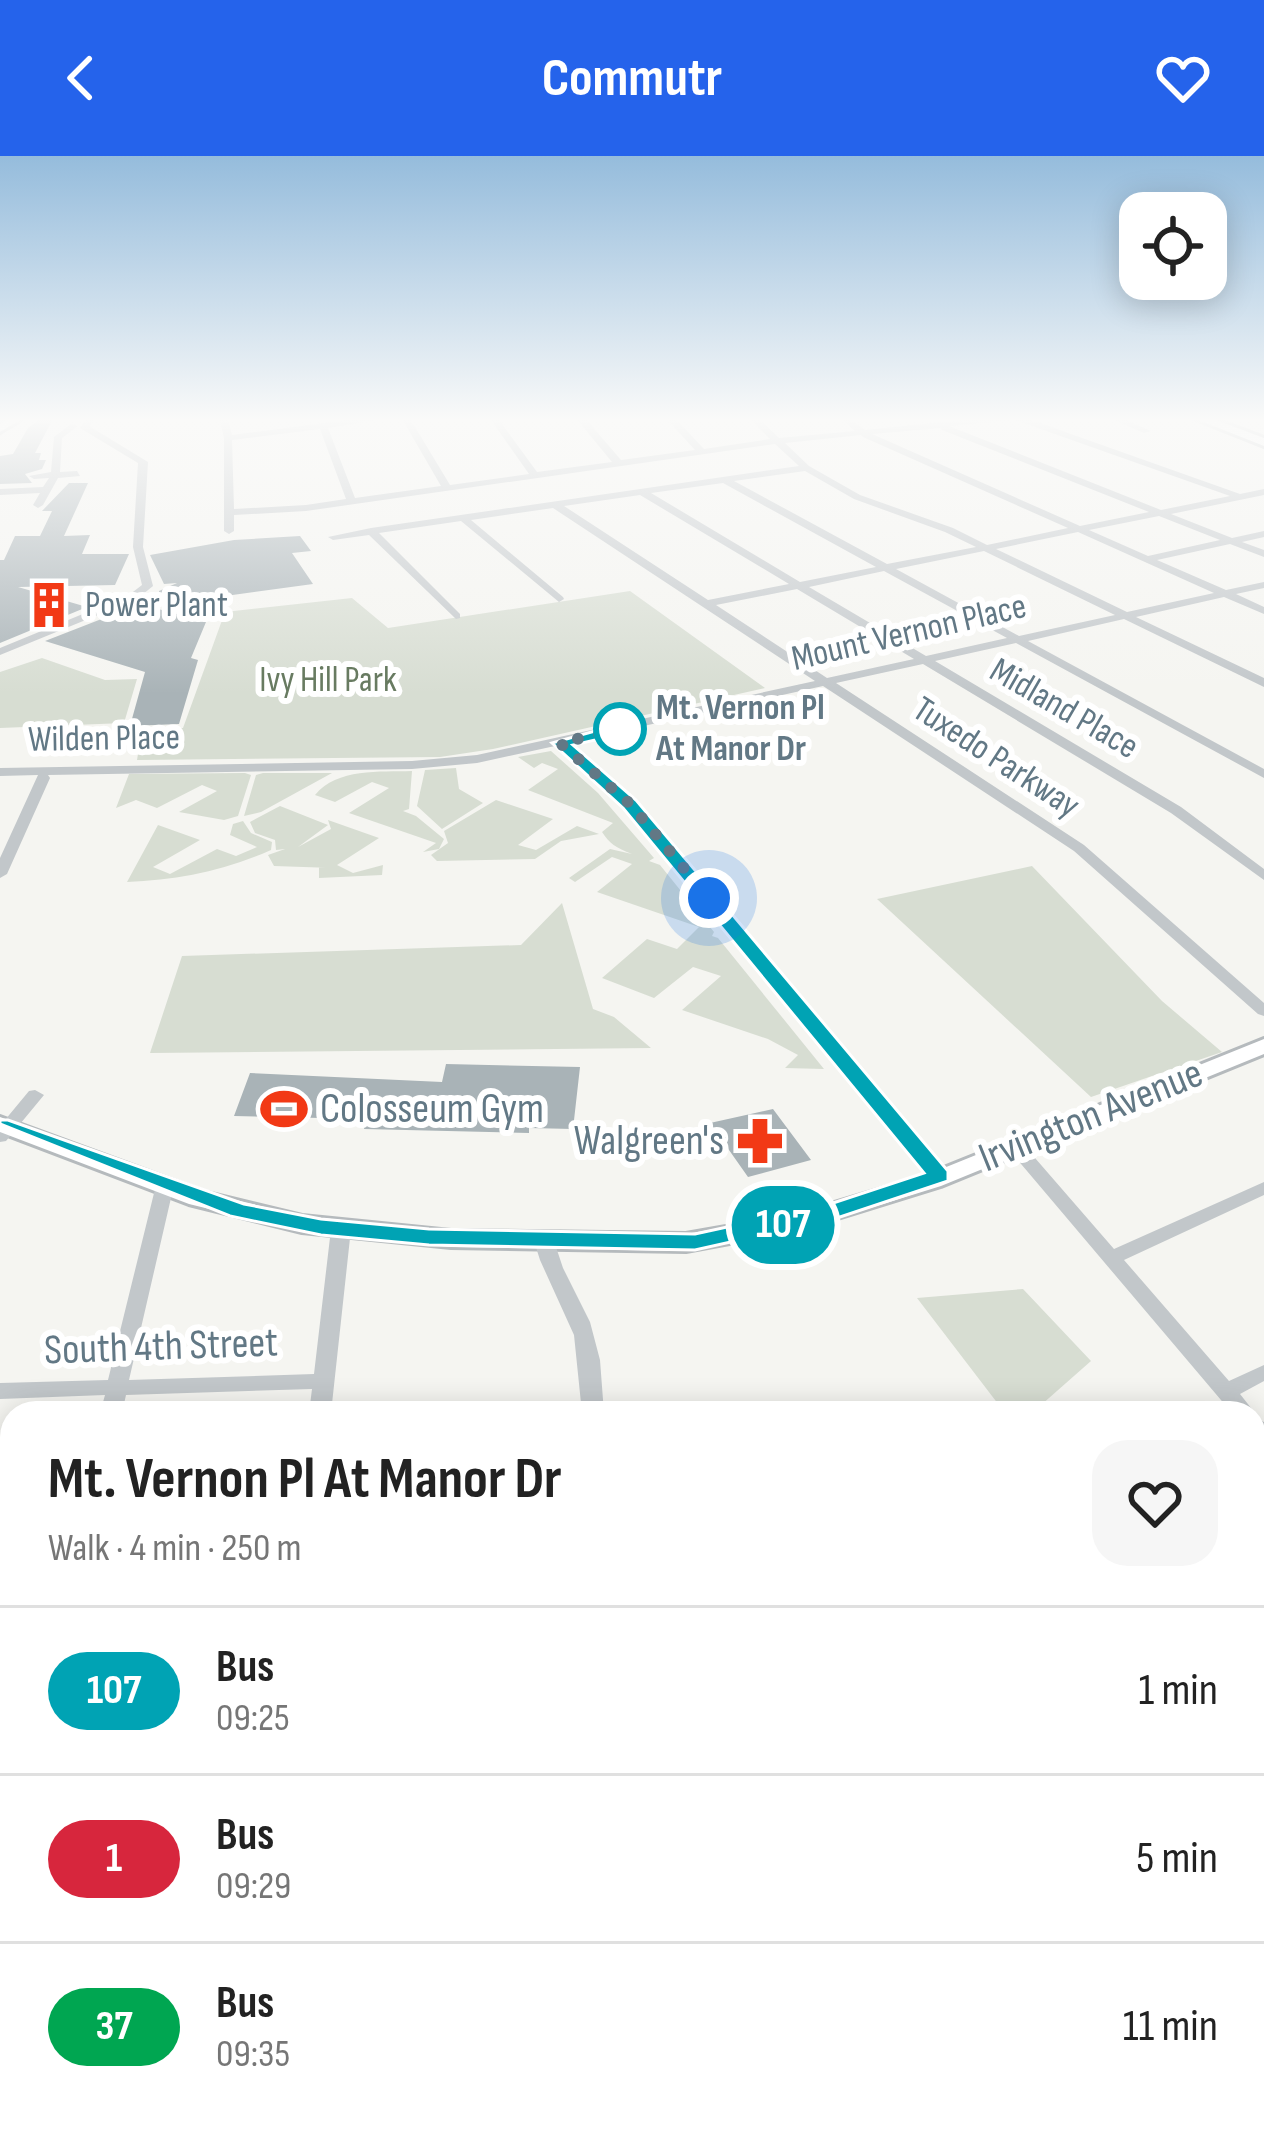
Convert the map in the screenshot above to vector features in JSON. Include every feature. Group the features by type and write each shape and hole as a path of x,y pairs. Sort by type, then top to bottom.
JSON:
{"main road":[{"name":"Irvington Avenue","path":"2,1129 251,1214 341,1229 670,1244 723,1238 829,1213 940,1176 1264,1046"}],"street":[{"path":"0,652 133,597 148,586 138,547 140,509"},
{"path":"229,531 230,512 263,509"},
{"path":"333,537 524,509"},
{"name":"Tuxedo Parkway","path":"561,509 1079,848 1264,1011"},
{"name":"Midland Place","path":"671,509 1176,809 1264,876"},
{"path":"778,509 1264,774"},
{"path":"888,509 985,548 1264,683"},
{"path":"1034,509 1264,611"},
{"path":"1158,509 1264,554"},
{"path":"706,604 1178,509"},
{"path":"463,518 559,599"},
{"path":"371,531 456,616"},
{"path":"1147,559 1264,534"},
{"name":"Mount Vernon Place","path":"210,767 435,764 560,743 1264,585"},
{"path":"560,743 630,804 940,1176"},
{"name":"Wilden Place","path":"0,772 210,767"},
{"path":"0,874 43,778"},
{"name":"Irvington Avenue","path":"2,1129 35,1095"},
{"path":"1016,1147 1234,1401"},
{"path":"114,1401 165,1185"},
{"path":"1112,1258 1264,1188"},
{"path":"322,1401 341,1229"},
{"path":"544,1241 549,1266 575,1310 590,1352 592,1401"},
{"path":"1226,1392 1264,1372"},
{"name":"South 4th Street","path":"0,1391 324,1381"}],"green space":[{"name":"Ivy Hill Park","path":"630,591 765,688 440,757 137,760 142,730 183,728 225,612 352,598 388,628"},
{"path":"42,658 105,680 137,679 124,723 0,728 0,672"},
{"path":"551,751 598,793 654,858 649,861 660,865 714,932 712,936 824,1069 785,1068 798,1055 768,1039 682,1010 721,976 693,967 654,998 602,978 647,939 677,949 699,927 597,892 632,864 612,857 575,882 569,878 610,849 632,854 602,832 613,823 528,790 558,769 542,763 534,768 518,757"},
{"path":"456,768 459,789 483,803 442,829 417,806 425,770"},
{"path":"412,771 409,809 403,811 444,839 439,849 423,852 436,843 349,813 389,788 372,782 335,802 315,795 347,776"},
{"path":"332,773 261,812 244,816 256,775"},
{"path":"129,774 251,775 238,816 224,820 179,812 217,791 202,785 157,808 136,800 116,808"},
{"path":"496,800 553,819 518,845 536,850 577,826 599,834 561,841 535,859 437,861 431,855 448,843 444,831"},
{"path":"280,806 328,825 298,847 331,829 328,820 379,838 337,865 353,873 383,865 382,875 319,878 319,868 274,866 268,855 285,849 276,850 275,840 255,833 250,822"},
{"path":"243,821 251,833 272,842 271,850 200,873 127,882 158,825 200,840 153,867 170,874 217,849 236,856 257,847 230,835 233,824"},
{"path":"1032,866 1162,1001 1222,1052 1091,1097 877,899"},
{"path":"562,903 593,1009 614,1017 651,1048 150,1053 182,956 521,945"},
{"path":"1023,1289 1091,1361 1046,1401 996,1401 917,1298"}],"building":[{"path":"76,509 64,536 90,535 82,554 129,554 115,585 18,587 87,607 0,643 0,560 15,536 40,536 52,511 42,511"},
{"path":"300,536 311,551 292,553 313,584 160,605 159,591 177,583 164,584 150,555 234,540"},
{"path":"140,604 206,622 191,658 198,660 179,724 130,726 145,672 45,641"},
{"path":"446,1064 580,1067 573,1129 529,1128 529,1133 364,1129 366,1119 234,1116 250,1073 442,1082"},
{"name":"Walgreen's","path":"773,1109 811,1160 748,1177 710,1123"}],"bus line":[{"name":"107","path":"0,1124 264,1217 429,1237 695,1242 829,1213 940,1176 630,804 560,743 620,729"}],"place":[{"name":"Power Plant","path":"49,605"},
{"name":"Mt. Vernon Pl At Manor Dr","path":"620,729"},
{"name":"Colosseum Gym","path":"284,1109"},
{"name":"Walgreen's","path":"760,1141"}],"route":[{"path":"620,729 560,743 630,804 709,898"}]}
